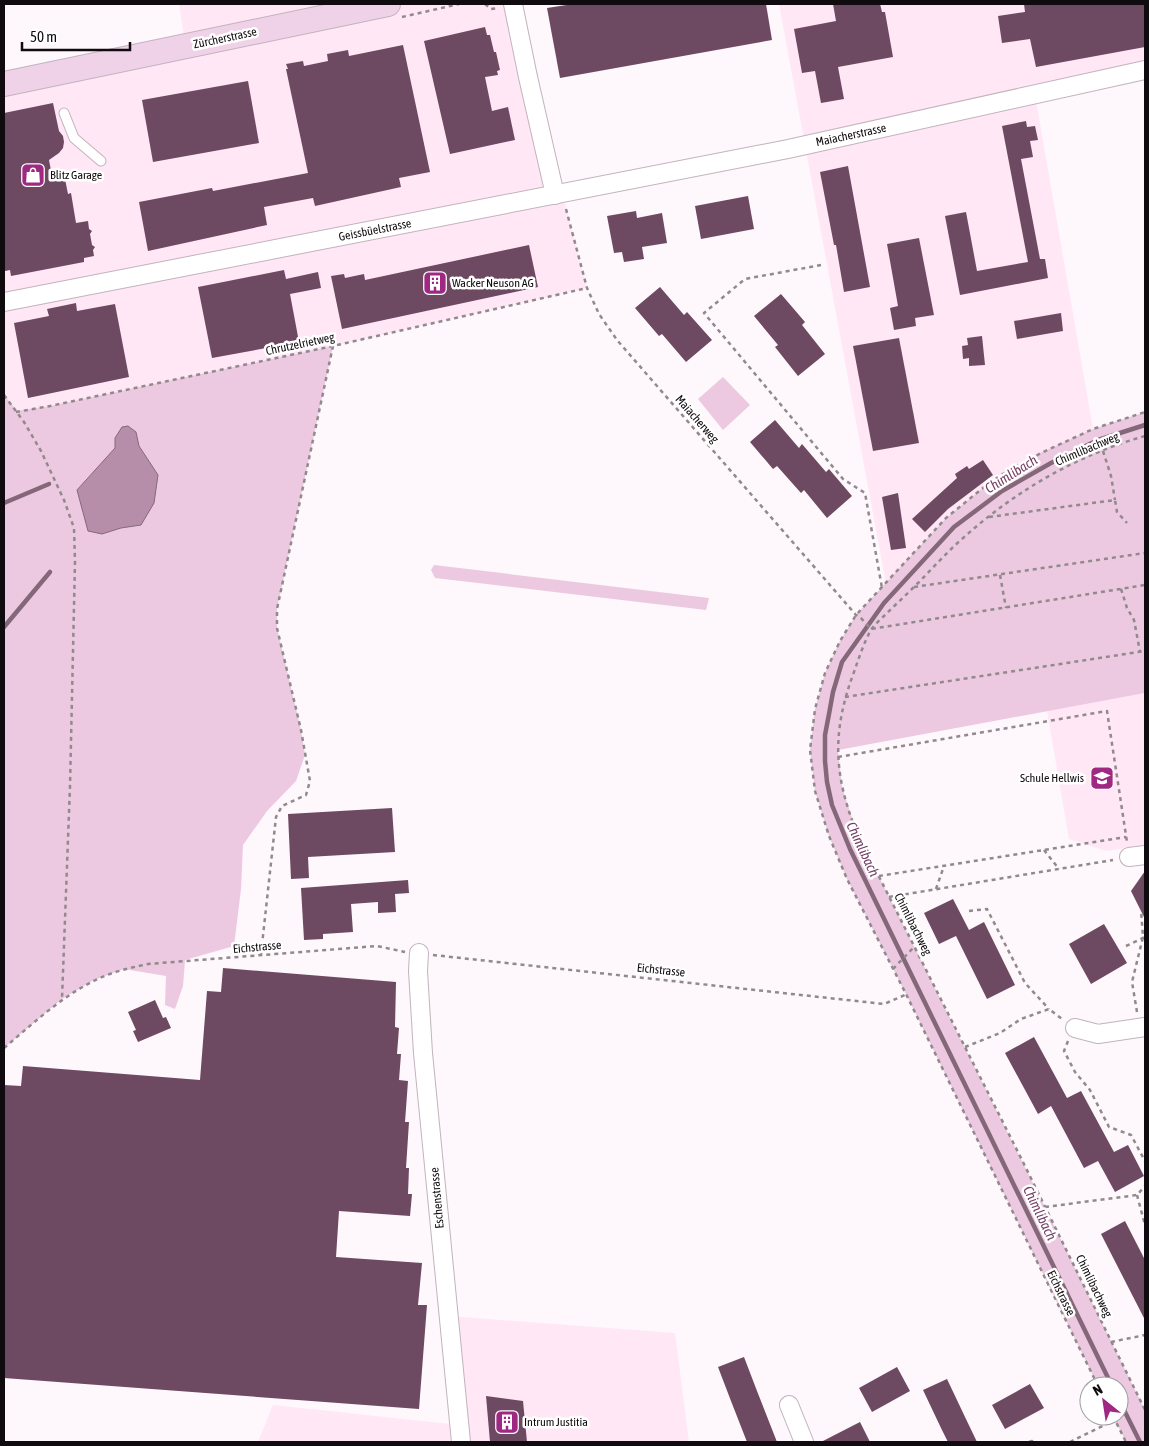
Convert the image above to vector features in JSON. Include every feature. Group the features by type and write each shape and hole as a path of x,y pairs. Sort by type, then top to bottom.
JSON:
{"main road":[{"name":"Zürcherstrasse","path":"4,84 314,12 392,11"}],"street":[{"path":"513,4 555,194"},
{"name":"Maiacherstrasse","path":"555,194 788,149 1145,70"},
{"name":"Geissbüelstrasse","path":"4,302 555,194"},
{"name":"Eschenstrasse","path":"419,954 418,971 424,1053 461,1442"},
{"path":"1075,1028 1098,1034 1143,1028"},
{"path":"789,1405 804,1442"}],"lane":[{"path":"64,113 74,138 101,161"}],"path":[{"path":"392,11 459,4"},
{"name":"Maiacherweg","path":"555,194 565,204 587,288 599,314 617,340 856,615"},
{"path":"821,266 745,279 704,313 844,479 865,493 882,588"},
{"name":"Chrutzelrietweg","path":"16,412 333,346 587,288"},
{"path":"261,955 276,818 282,806 306,795 310,781 301,730 277,628 277,609 333,346"},
{"path":"4,395 41,451 70,514 74,528 75,561 70,786 62,999"},
{"path":"906,994 847,879 829,836 815,792 810,750 815,709 822,682 840,641 856,615 946,518 994,479 1040,453 1093,429 1145,412"},
{"name":"Chimlibachweg","path":"1145,436 1083,458 1015,496 962,539 872,629 844,698 838,757 842,787 848,810 879,876 1145,1410"},
{"path":"1103,450 1111,476 1117,512 1127,523"},
{"path":"987,517 1115,500"},
{"path":"913,588 1145,553"},
{"path":"1000,575 1006,608"},
{"path":"856,615 860,616 872,629 1145,586"},
{"path":"1121,589 1127,608 1134,620 1140,652"},
{"path":"844,698 1145,651"},
{"path":"838,757 1107,711 1126,836 1137,856 889,897"},
{"path":"879,876 1126,836"},
{"path":"1044,850 1058,869"},
{"path":"936,889 944,866"},
{"path":"969,911 987,909 1024,982 1049,1010 1075,1028 1064,1050 1075,1072 1090,1090 1108,1127 1131,1135 1145,1161"},
{"path":"1141,910 1144,937 1132,982 1134,998 1143,1028"},
{"path":"1126,946 1144,937"},
{"name":"Eichstrasse","path":"4,1048 62,999 94,980 109,974 148,964 377,946 419,954 884,1004 906,994 1093,1376"},
{"path":"893,969 914,947"},
{"path":"965,1047 1000,1033 1021,1019 1049,1010"},
{"path":"1045,1207 1137,1195 1145,1186"},
{"path":"1137,1195 1145,1225"},
{"path":"1111,1342 1145,1334"},
{"path":"1070,1442 1103,1426"},
{"path":"1118,1426 1126,1442"}],"shaded area":[{"path":"179,4 513,4 555,194 565,204 587,288 333,346 16,412 4,395 4,93 184,36"},
{"path":"779,4 1145,4 1145,70 1035,95 1093,429 1041,453 994,479 946,518 886,584"},
{"path":"333,346 277,609 277,628 305,755 296,781 267,811 243,845 241,889 234,946 185,960 183,986 175,1009 165,1005 166,976 124,969 94,980 62,999 4,1048 4,395 17,411 50,406","holes":["136,432 139,446 158,475 141,525 121,528 102,534 77,490 115,448"]},
{"path":"723,377 750,405 723,430 698,399"},
{"path":"1145,412 1145,693 838,750 842,787 857,833 1128,1376 1093,1376 906,994 847,879 829,836 815,791 810,750 815,709 825,673 840,641 856,615 946,518 994,479 1040,453 1093,429"},
{"path":"128,426 136,432 139,446 158,475 154,503 141,525 121,528 102,534 88,531 77,490 115,448 115,438 122,427"},
{"path":"434,565 709,598 706,610 435,578 431,570"},
{"name":"Schule Hellwis","path":"1145,693 1145,845 1106,851 1069,839 1047,711"},
{"path":"448,1316 675,1333 689,1442 258,1442 273,1405 459,1425"},
{"path":"1129,1378 1145,1410 1145,1442 1126,1442 1118,1426 1129,1426"}],"building":[{"path":"573,4 766,4 772,40 560,78 547,8"},
{"path":"833,4 880,4 882,12 885,12 893,57 838,67 844,99 821,103 815,71 802,73 794,29 836,21"},
{"path":"1024,4 1145,4 1145,47 1036,67 1030,39 1002,43 998,16 1025,12"},
{"path":"485,27 487,35 490,35 494,52 496,52 500,70 497,71 498,75 485,77 492,111 508,107 515,140 450,154 424,41"},
{"path":"403,45 430,172 399,178 401,187 315,206 313,198 264,207 267,225 148,251 139,202 212,188 213,191 308,173 286,64 303,61 304,66 328,61 327,54 348,50 349,56"},
{"path":"248,81 259,143 153,162 142,100"},
{"path":"53,103 59,131 63,136 64,142 63,148 59,153 49,160 53,181 65,179 68,194 71,193 76,223 88,221 89,229 92,231 90,234 92,245 95,247 93,250 94,256 84,258 84,262 11,276 10,270 5,271 4,265 4,113"},
{"path":"1026,121 1027,127 1035,126 1038,140 1030,141 1033,157 1021,159 1040,259 1045,259 1048,278 960,295 945,216 966,212 977,271 1028,262 1002,126"},
{"path":"848,166 870,287 844,292 820,172"},
{"path":"748,196 754,229 701,239 695,206"},
{"path":"636,211 637,218 662,213 667,243 642,247 644,259 624,262 622,252 614,253 607,216"},
{"path":"919,238 934,315 915,318 916,326 894,330 890,308 898,306 887,244"},
{"name":"Wacker Neuson AG","path":"529,245 538,287 342,329 331,276 344,274 345,278 364,274 365,280"},
{"path":"284,270 286,279 318,272 321,288 290,294 299,342 212,358 198,287"},
{"path":"660,287 684,315 687,312 712,340 686,362 662,334 659,336 635,308"},
{"path":"781,294 805,322 802,325 825,354 798,376 775,347 778,345 754,316"},
{"path":"76,303 77,311 115,304 129,377 28,398 14,323 49,316 47,309"},
{"path":"1061,313 1063,331 1017,339 1014,321"},
{"path":"982,336 985,365 969,366 969,358 963,359 962,346 968,345 967,338"},
{"path":"899,338 919,443 873,451 853,346"},
{"path":"775,420 799,448 802,444 826,472 829,469 852,496 827,518 804,490 801,493 777,466 773,469 750,442"},
{"path":"983,460 993,475 948,509 925,532 912,519 957,478 955,474 967,466 969,469"},
{"path":"898,493 906,548 891,550 882,497"},
{"path":"392,808 395,852 308,857 309,878 291,879 288,814"},
{"path":"1145,871 1145,919 1131,891"},
{"path":"408,880 409,893 395,894 396,912 378,913 378,902 351,904 353,932 323,934 323,939 304,940 301,888"},
{"path":"953,899 969,930 984,922 1015,985 987,999 956,936 939,944 924,913"},
{"path":"1104,924 1127,963 1091,984 1069,944"},
{"path":"223,968 396,982 395,1027 399,1028 397,1054 401,1054 399,1080 408,1081 405,1122 409,1122 406,1168 409,1168 408,1194 412,1194 410,1216 339,1211 336,1257 422,1263 418,1305 427,1305 419,1409 4,1378 4,1085 21,1086 23,1066 200,1080 207,991 221,992"},
{"path":"155,1000 163,1018 166,1017 171,1028 138,1042 133,1031 136,1030 128,1012"},
{"path":"1034,1037 1067,1098 1081,1091 1114,1152 1128,1145 1144,1176 1115,1192 1098,1161 1084,1168 1051,1106 1038,1114 1005,1053"},
{"path":"1125,1221 1145,1260 1145,1320 1101,1234"},
{"path":"744,1357 777,1442 747,1442 731,1401 718,1367"},
{"path":"897,1367 910,1391 872,1412 859,1388"},
{"path":"947,1379 977,1442 948,1442 941,1428 923,1390"},
{"path":"1030,1384 1044,1408 1005,1429 992,1405"},
{"name":"Intrum Justitia","path":"486,1396 523,1401 527,1442 490,1442"},
{"path":"860,1422 870,1442 821,1442"}],"waterway":[{"name":"Chimlibach","path":"1107,1376 850,849 832,805 827,782 825,735 833,692 842,662 884,603 954,527 1002,491 1051,463 1098,440 1145,425"},
{"path":"4,503 49,484"},
{"path":"4,627 50,572"},
{"name":"Chimlibach","path":"1129,1420 1140,1442"}],"place":[{"name":"Blitz Garage","path":"33,175"},
{"name":"Wacker Neuson AG","path":"435,283"},
{"name":"Schule Hellwis","path":"1102,778"},
{"name":"Intrum Justitia","path":"507,1422"}]}
